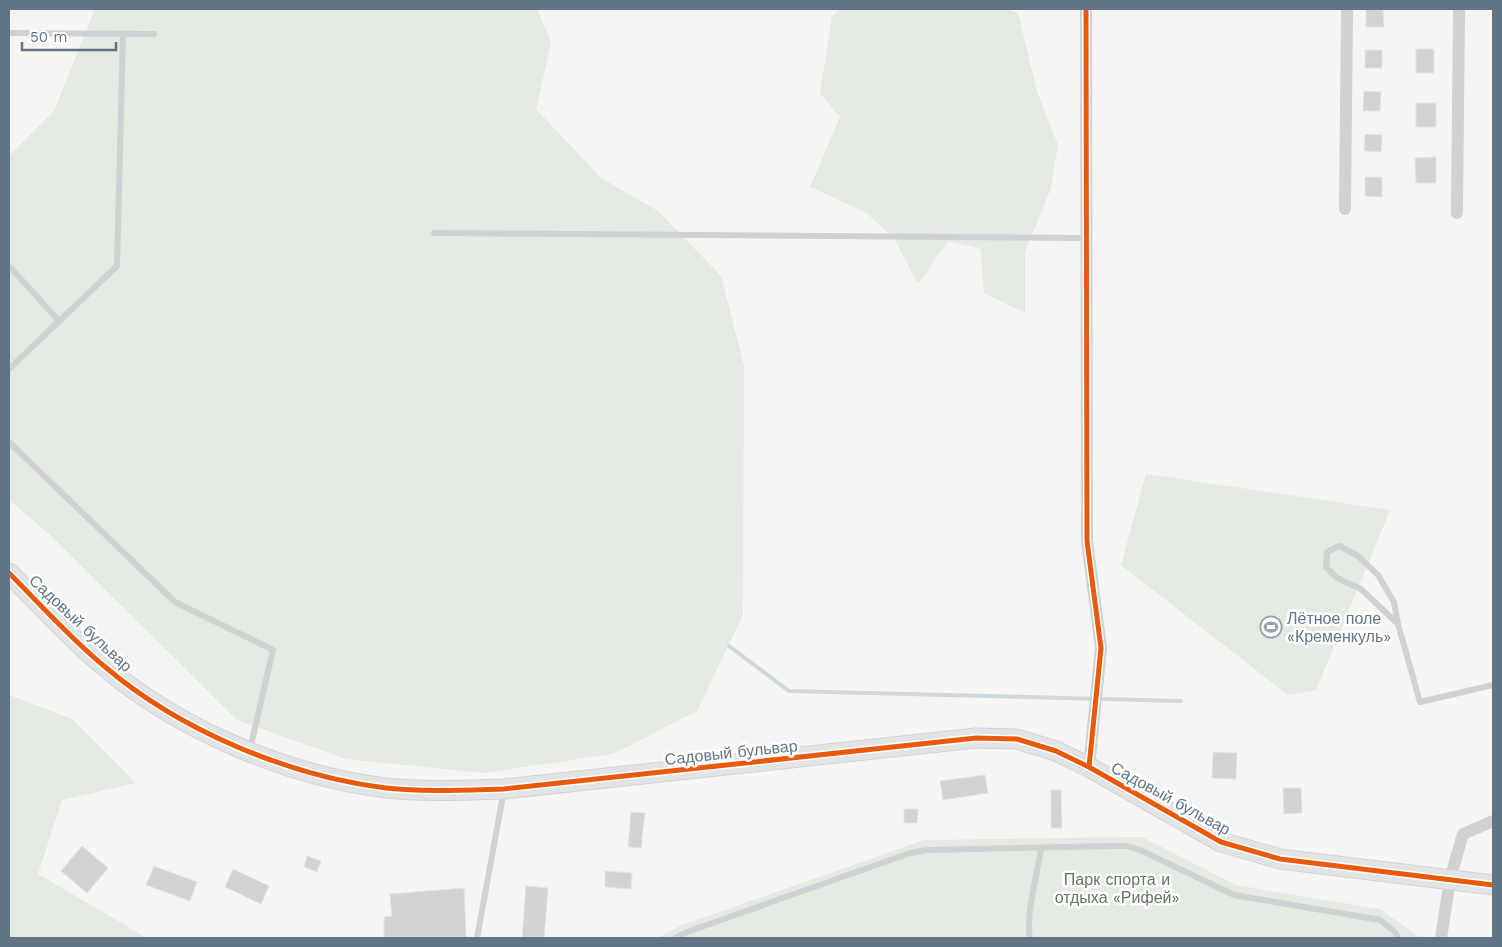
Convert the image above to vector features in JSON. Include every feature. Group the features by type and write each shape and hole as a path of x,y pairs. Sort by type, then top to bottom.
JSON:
{"street":[{"path":"1086,9 1087,541 1101,648 1089,767"},
{"path":"1345,209 1347,9"},
{"path":"1457,213 1459,9"},
{"name":"Садовый бульвар","path":"9,573 104,666 165,710 230,744 319,775 386,788 445,791 504,789 976,738 1016,739 1056,752 1089,767 1221,842 1253,853 1280,859 1493,885"},
{"path":"1441,938 1450,879 1463,834 1493,821"}],"lane":[{"path":"9,33 154,34"},
{"path":"9,369 117,266 123,34"},
{"path":"434,233 1086,238"},
{"path":"9,266 59,320"},
{"path":"9,442 175,602 273,650 249,751"},
{"path":"1398,624 1361,589 1337,578 1326,568 1327,552 1339,546 1358,556 1378,575 1394,602 1398,624 1420,702 1493,685"},
{"path":"477,938 504,789"},
{"path":"676,938 687,932 910,853 927,850 1128,846 1234,895 1380,920 1395,932 1398,938"},
{"path":"1030,938 1030,911 1041,848"}],"green space":[{"path":"95,9 537,9 551,42 536,109 601,178 658,211 721,276 744,366 743,615 697,711 613,754 483,773 346,759 237,720 48,533 9,500 9,156 54,111"},
{"path":"841,9 1007,9 1018,13 1037,92 1058,145 1051,188 1025,252 1025,313 984,293 981,249 948,241 918,284 894,238 865,212 810,187 840,117 820,93 832,16"},
{"name":"Лётное поле «Кременкуль»","path":"1146,474 1390,510 1316,690 1288,695 1121,565"},
{"path":"9,695 72,719 136,783 62,800 38,874 145,937 157,938 9,938"},
{"name":"Парк спорта и отдыха «Рифей»","path":"1142,837 1236,885 1380,909 1420,938 658,938 682,925 924,840"}],"building":[{"path":"1366,9 1383,9 1384,27 1366,27"},
{"path":"1416,49 1434,49 1434,73 1416,73"},
{"path":"1365,50 1382,50 1382,68 1365,68"},
{"path":"1364,91 1381,92 1380,111 1363,111"},
{"path":"1416,103 1436,103 1436,127 1416,127"},
{"path":"1365,134 1382,135 1381,152 1364,151"},
{"path":"1436,157 1436,183 1416,183 1415,158"},
{"path":"1365,177 1382,177 1382,197 1365,196"},
{"path":"1213,752 1237,753 1236,779 1212,778"},
{"path":"985,775 988,793 943,800 940,781"},
{"path":"1283,788 1301,788 1302,813 1284,814"},
{"path":"1051,790 1061,790 1062,828 1051,828"},
{"path":"904,809 918,809 917,823 904,823"},
{"path":"631,812 645,813 641,848 628,847"},
{"path":"82,846 108,868 87,893 61,871"},
{"path":"307,856 321,861 317,872 304,867"},
{"path":"154,866 197,882 190,901 146,885"},
{"path":"233,869 269,886 261,904 225,887"},
{"path":"605,871 632,873 631,889 605,887"},
{"path":"526,886 548,888 544,938 522,938"},
{"path":"464,888 466,938 384,938 384,917 392,916 390,894"}],"waterway":[{"path":"729,646 789,691 1181,701"}],"cycle path":[{"path":"1086,9 1087,541 1101,648 1089,767"},
{"path":"9,573 91,655 134,689 166,710 200,730 273,761 349,782 386,788 415,790 504,789 976,738 1017,739 1056,751 1089,767 1221,842 1280,859 1493,885"}],"place":[{"name":"Лётное поле «Кременкуль»","path":"1271,627"}]}
